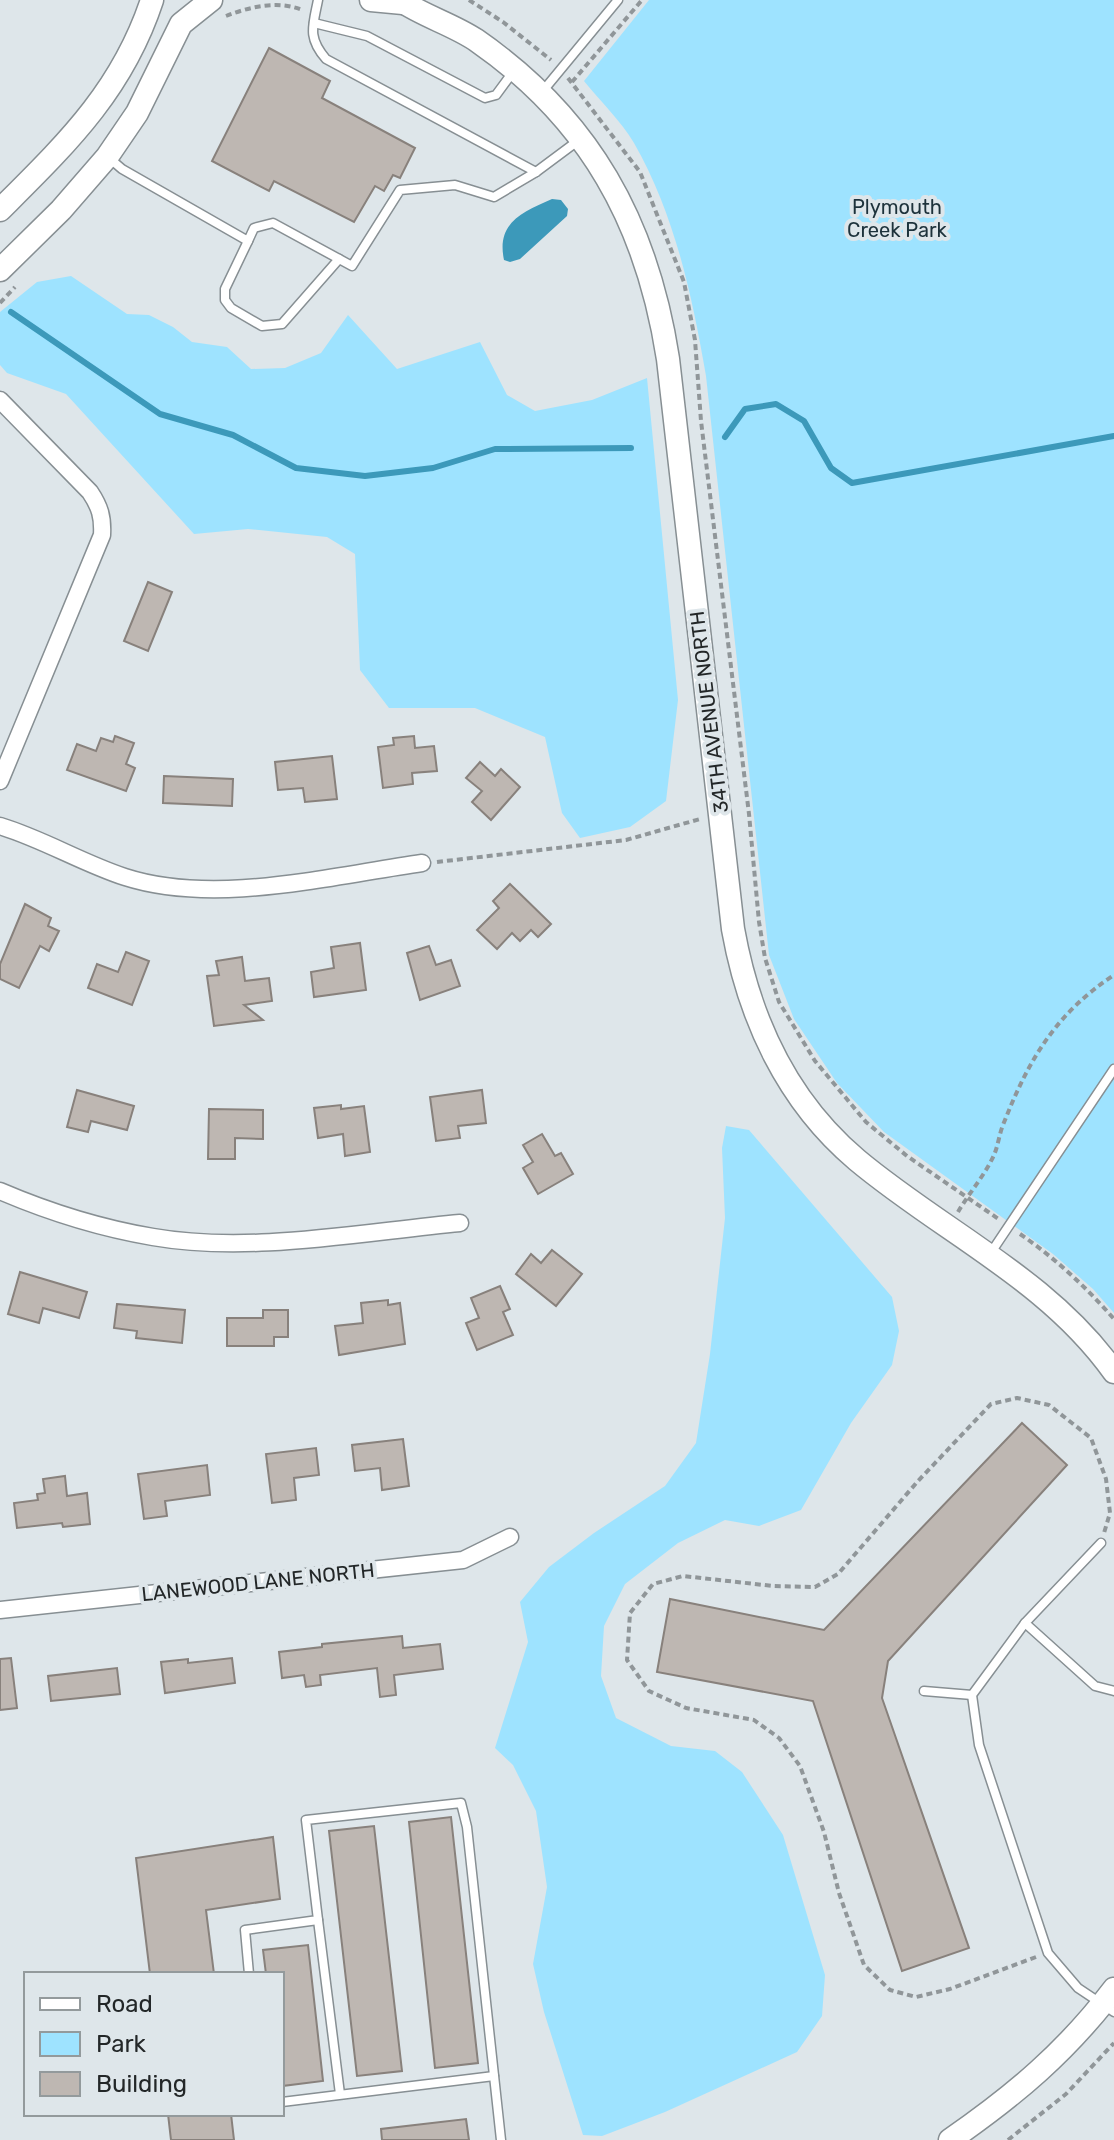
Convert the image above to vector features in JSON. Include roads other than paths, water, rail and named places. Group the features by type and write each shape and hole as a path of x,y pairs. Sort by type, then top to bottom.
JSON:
{"street":[{"path":"0,210 71,140 90,115 128,59 152,0"},
{"path":"0,270 61,210 107,157 137,113 181,24 211,0"},
{"name":"34TH AVENUE NORTH","path":"371,0 402,1 461,30 514,71 581,139 611,185 636,233 662,321 733,929 749,998 765,1039 787,1078 827,1131 881,1179 1046,1297 1114,1372"},
{"path":"0,400 90,492 100,506 103,520 102,535 0,781"},
{"path":"0,826 126,877 167,887 209,890 252,888 422,863"},
{"path":"0,1191 90,1224 155,1238 292,1240 460,1223"},
{"name":"LANEWOOD LANE NORTH","path":"0,1610 463,1560 510,1537"},
{"path":"965,2136 1045,2068 1110,2002"}],"lane":[{"path":"318,0 312,35 315,47 326,59 536,172"},
{"path":"540,95 618,0"},
{"path":"314,23 367,36 485,98 496,95 514,71"},
{"path":"339,259 282,324 262,326 231,308 225,300 225,289 254,228 273,223 352,266 400,190 455,185 494,197 536,172 581,139"},
{"path":"107,157 122,169 248,241"},
{"path":"989,1255 1114,1069"},
{"path":"1101,1543 1025,1623 972,1695 979,1745 1048,1953 1078,1988 1110,2002"},
{"path":"1025,1623 1095,1686 1114,1691"},
{"path":"924,1691 972,1695"},
{"path":"340,2094 306,1820 461,1803 467,1827 501,2140"},
{"path":"249,1972 245,1930 318,1920"},
{"path":"284,2102 494,2076"}],"waterway":[{"path":"11,312 160,414 233,435 296,468 365,476 433,468 495,449 631,448"},
{"path":"725,437 745,409 776,404 804,421 831,468 852,483 1114,436"}],"park label":[{"name":"Plymouth Creek Park","path":"897,218"}]}
